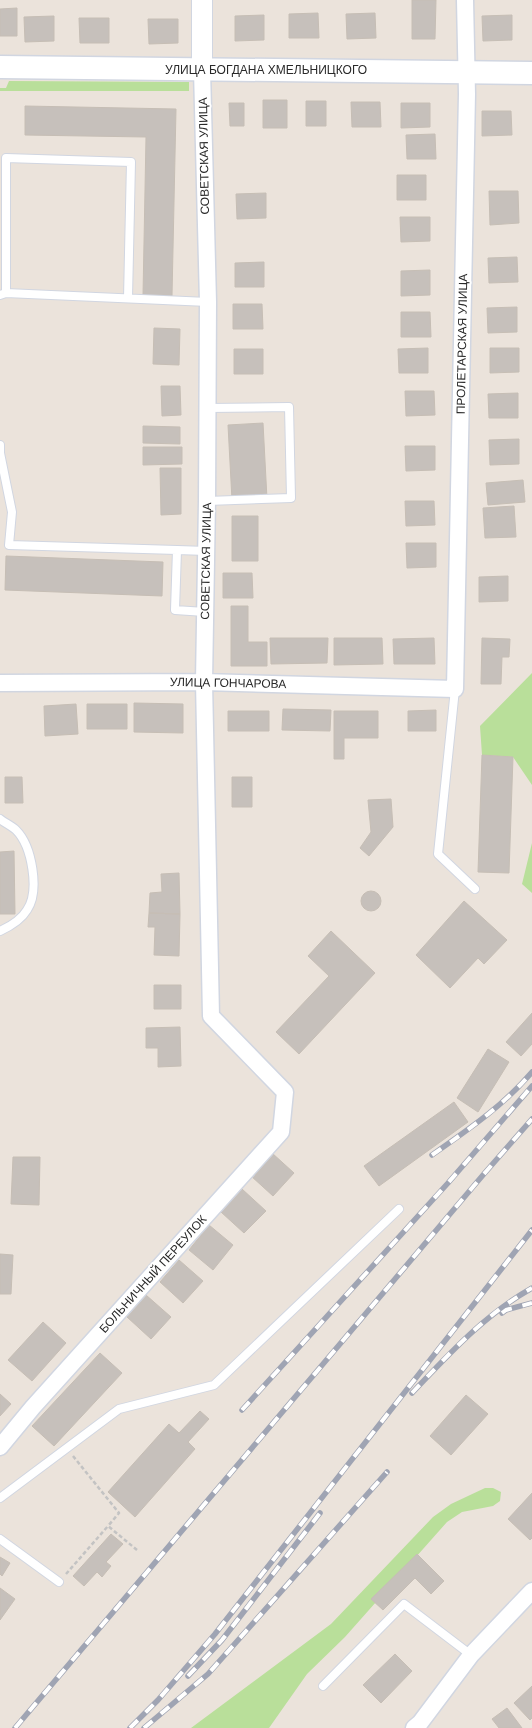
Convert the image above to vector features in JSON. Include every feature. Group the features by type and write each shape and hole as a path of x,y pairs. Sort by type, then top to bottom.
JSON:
{"main road":[{"name":"УЛИЦА БОГДАНА ХМЕЛЬНИЦКОГО","path":"0,67 532,73"}],"street":[{"name":"СОВЕТСКАЯ УЛИЦА","path":"202,0 208,302 204,682 211,1016 285,1092"},
{"name":"ПРОЛЕТАРСКАЯ УЛИЦА","path":"455,689 467,72 465,0"},
{"name":"УЛИЦА ГОНЧАРОВА","path":"0,683 204,682 455,689"},
{"name":"БОЛЬНИЧНЫЙ ПЕРЕУЛОК","path":"0,1447 33,1407 281,1132 285,1092"},
{"path":"414,1728 420,1723 471,1655 532,1591"}],"lane":[{"path":"128,298 131,162 6,158 3,294 208,302"},
{"path":"207,501 292,498 290,407 208,408"},
{"path":"0,445 12,512 9,544 206,551"},
{"path":"177,550 176,610 205,612"},
{"path":"455,689 438,854 475,889"},
{"path":"0,819 16,830 27,846 33,867 33,887 29,908 19,921 0,931"},
{"path":"0,1498 119,1409 214,1385 399,1208"},
{"path":"0,1540 59,1582"},
{"path":"323,1686 404,1604 471,1655"}],"path":[{"path":"59,1582 119,1513 66,1448"},
{"path":"108,1526 137,1550"}],"green space":[{"path":"9,81 189,82 189,91 0,91 0,88 6,88"},
{"path":"532,673 532,785 513,757 482,755 480,726"},
{"path":"532,843 532,893 522,884"},
{"path":"485,1488 493,1488 501,1492 500,1501 493,1506 462,1512 447,1522 345,1637 307,1674 269,1728 191,1728 331,1624 433,1517 451,1504"}],"building":[{"path":"412,0 436,0 435,39 412,39"},
{"path":"17,8 17,36 0,36 0,9"},
{"path":"318,13 319,38 289,38 289,14"},
{"path":"375,13 376,38 347,39 346,14"},
{"path":"264,15 264,40 235,41 235,16"},
{"path":"512,15 512,40 483,41 482,16"},
{"path":"54,16 54,41 25,42 24,17"},
{"path":"79,18 109,18 109,43 80,43"},
{"path":"148,19 178,19 178,43 149,44"},
{"path":"263,100 287,100 287,128 263,128"},
{"path":"306,101 326,101 326,126 306,126"},
{"path":"351,102 380,102 381,127 352,127"},
{"path":"229,103 244,103 244,126 230,126"},
{"path":"401,103 430,103 430,127 401,128"},
{"path":"25,106 176,109 172,296 143,295 146,137 25,135"},
{"path":"482,111 511,111 512,135 482,136"},
{"path":"435,134 436,159 407,159 406,135"},
{"path":"397,175 426,175 426,200 397,200"},
{"path":"489,191 518,191 519,223 490,225"},
{"path":"266,193 266,218 237,219 236,194"},
{"path":"400,217 430,217 430,241 401,242"},
{"path":"517,257 518,282 489,283 488,258"},
{"path":"264,262 264,287 235,287 235,263"},
{"path":"430,270 430,295 401,296 401,271"},
{"path":"233,304 262,304 263,329 233,329"},
{"path":"517,307 517,332 488,333 487,308"},
{"path":"401,312 430,312 431,337 401,337"},
{"path":"154,328 180,329 179,365 153,364"},
{"path":"428,348 428,373 399,373 398,349"},
{"path":"490,348 519,348 519,372 490,373"},
{"path":"234,349 263,349 263,374 234,374"},
{"path":"161,386 180,386 181,415 162,416"},
{"path":"405,391 434,391 435,415 406,416"},
{"path":"518,393 518,418 489,418 488,394"},
{"path":"263,423 267,499 232,500 228,425"},
{"path":"143,426 180,427 180,444 143,443"},
{"path":"519,439 519,464 490,465 489,440"},
{"path":"405,446 435,446 435,470 406,471"},
{"path":"143,447 182,447 182,464 143,465"},
{"path":"160,468 181,468 181,514 161,515"},
{"path":"523,480 525,502 488,505 486,483"},
{"path":"405,501 434,501 435,525 406,526"},
{"path":"514,506 516,537 485,538 483,508"},
{"path":"232,516 258,516 258,561 232,561"},
{"path":"406,543 436,543 436,567 407,568"},
{"path":"6,556 163,562 162,596 5,590"},
{"path":"223,573 252,573 253,598 223,598"},
{"path":"508,576 508,601 479,602 479,577"},
{"path":"231,606 248,606 248,642 267,642 267,666 231,666"},
{"path":"270,638 328,638 327,663 271,664"},
{"path":"334,638 382,638 383,664 334,665"},
{"path":"434,638 435,664 394,664 393,639"},
{"path":"482,638 510,639 509,657 502,657 501,684 481,684"},
{"path":"134,703 183,704 183,733 134,732"},
{"path":"76,704 78,734 45,736 44,706"},
{"path":"87,704 127,704 127,729 87,729"},
{"path":"283,709 331,710 330,731 282,730"},
{"path":"436,710 436,731 408,731 408,711"},
{"path":"228,711 269,711 269,731 228,731"},
{"path":"334,711 378,711 378,738 344,738 344,759 334,759"},
{"path":"482,755 513,757 509,873 478,872"},
{"path":"5,777 22,777 23,803 5,803"},
{"path":"232,777 252,777 252,807 232,807"},
{"path":"391,799 393,827 369,856 360,848 371,832 368,800"},
{"path":"14,851 15,914 0,914 0,852"},
{"path":"179,873 180,914 149,913 150,893 162,892 161,874"},
{"path":"371,891 378,894 381,901 378,908 371,911 364,908 361,901 364,894"},
{"path":"464,901 507,940 484,964 478,958 450,988 416,955"},
{"path":"149,913 180,914 179,956 154,955 155,927 148,927"},
{"path":"331,931 375,973 299,1054 276,1032 329,976 308,956"},
{"path":"154,985 181,985 181,1009 154,1009"},
{"path":"532,1013 532,1044 521,1056 506,1042"},
{"path":"180,1027 181,1066 158,1067 158,1048 146,1048 146,1028"},
{"path":"488,1049 509,1062 478,1112 457,1098"},
{"path":"454,1102 468,1122 379,1186 364,1166"},
{"path":"272,1153 294,1173 273,1196 251,1176"},
{"path":"13,1157 40,1157 39,1205 11,1204"},
{"path":"242,1189 266,1211 244,1233 221,1212"},
{"path":"209,1225 233,1245 213,1270 189,1250"},
{"path":"0,1254 13,1255 11,1294 0,1294"},
{"path":"179,1260 203,1281 183,1303 160,1282"},
{"path":"146,1295 171,1317 151,1339 127,1317"},
{"path":"43,1322 66,1343 32,1381 8,1360"},
{"path":"100,1353 122,1373 54,1446 32,1426"},
{"path":"0,1394 11,1404 0,1416"},
{"path":"466,1395 488,1414 451,1455 430,1436"},
{"path":"200,1411 209,1419 188,1442 195,1449 135,1517 108,1492 169,1424 179,1433"},
{"path":"532,1493 532,1538 530,1540 508,1519"},
{"path":"111,1534 123,1544 106,1562 111,1566 102,1577 97,1572 84,1586 73,1576"},
{"path":"417,1554 444,1581 431,1594 415,1578 383,1610 371,1599"},
{"path":"0,1557 10,1563 2,1576 0,1574"},
{"path":"0,1588 15,1599 0,1620"},
{"path":"395,1654 412,1671 381,1703 363,1685"},
{"path":"532,1686 532,1718 530,1720 514,1703"},
{"path":"507,1708 522,1728 499,1728 492,1719"}],"railway":[{"path":"432,1155 497,1107 532,1072"},
{"path":"242,1410 448,1183 532,1086"},
{"path":"15,1728 532,1119"},
{"path":"130,1728 158,1700 215,1634 532,1230"},
{"path":"412,1393 468,1336 498,1310 532,1288"},
{"path":"502,1313 506,1310 532,1303"},
{"path":"144,1728 208,1674 387,1472"},
{"path":"188,1676 222,1640 320,1513"}]}
